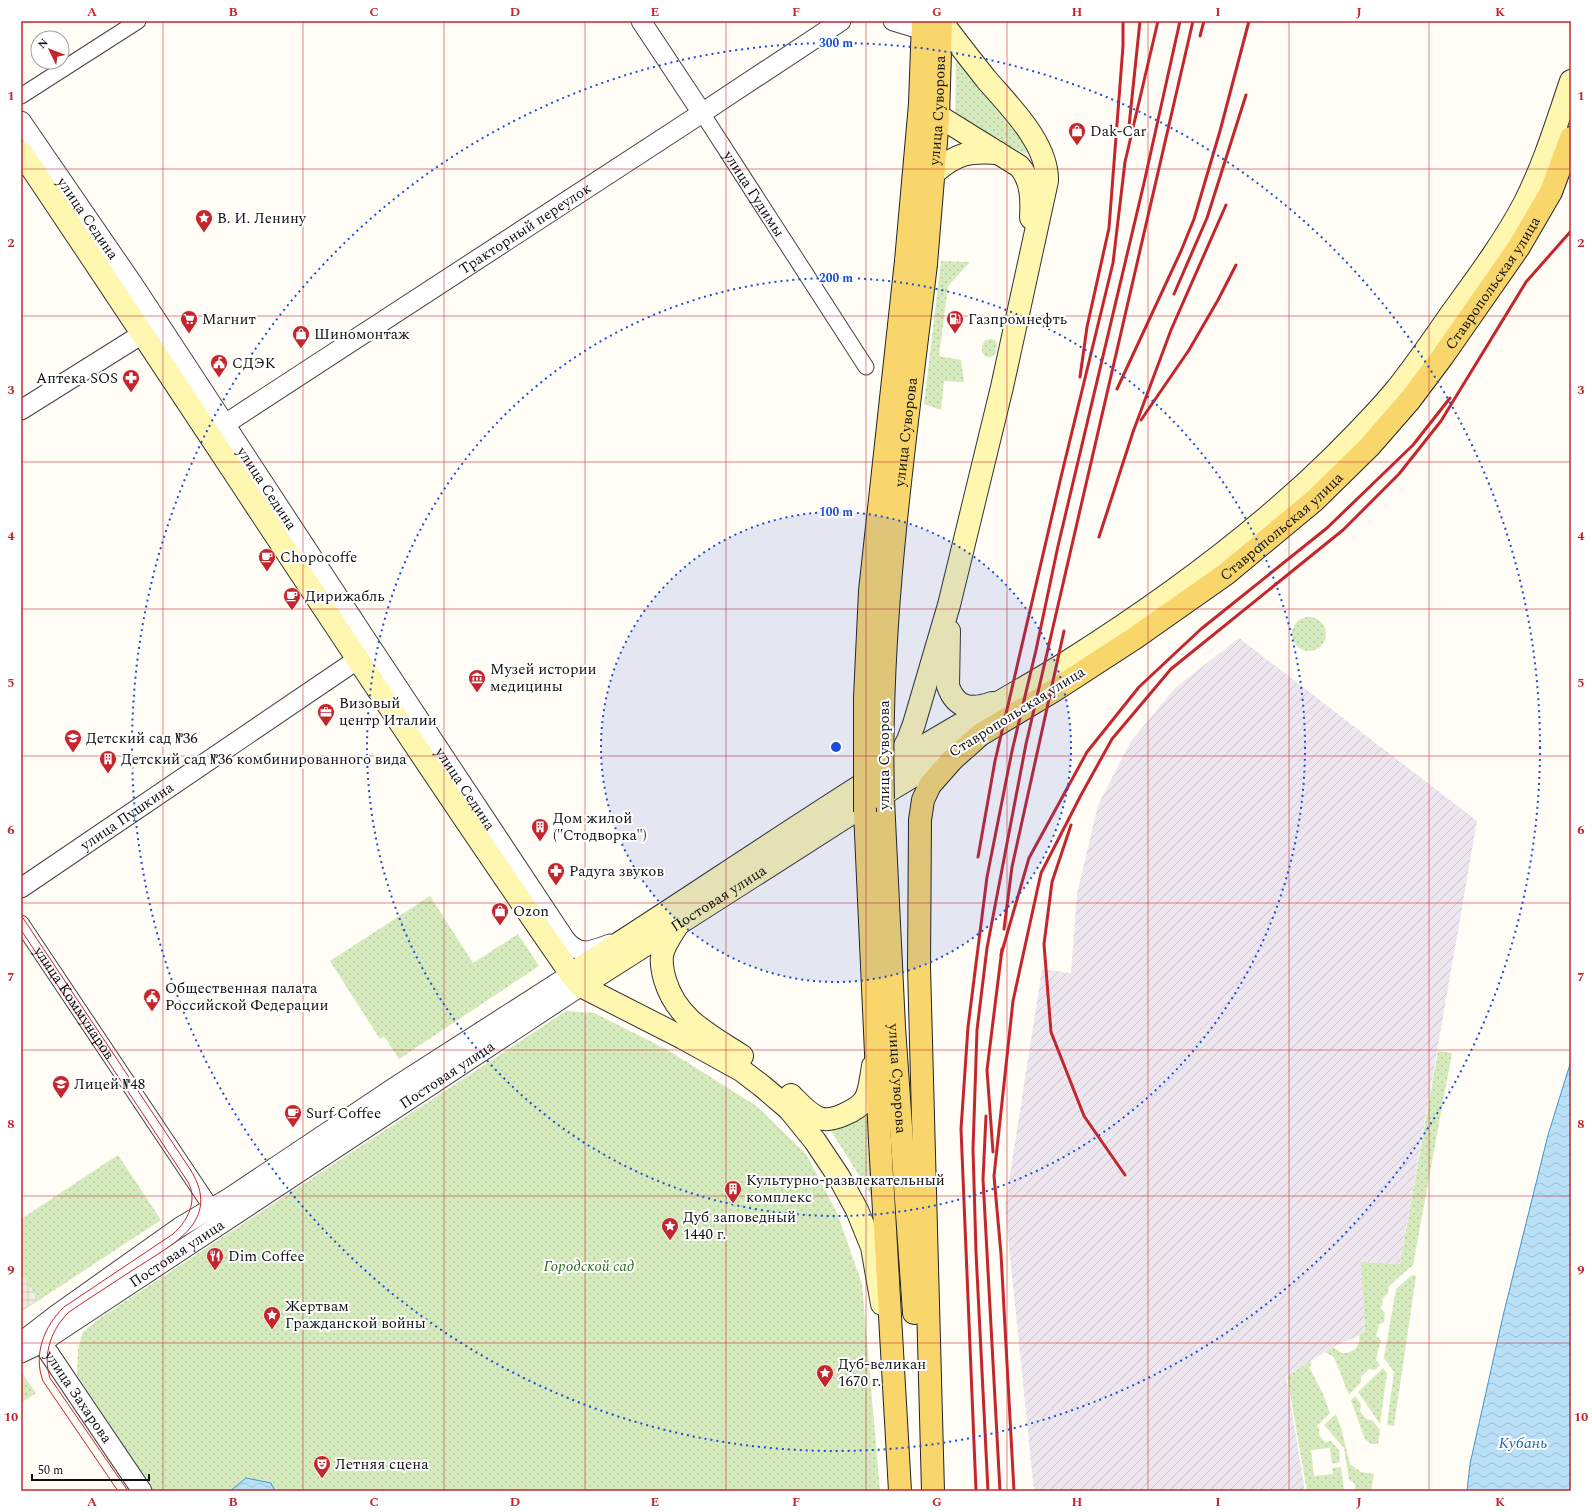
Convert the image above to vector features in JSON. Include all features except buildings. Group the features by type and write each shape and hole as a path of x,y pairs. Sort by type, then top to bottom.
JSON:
{"main road":[{"name":"улица Суворова","path":"916,262 920,104 932,23"},
{"name":"улица Суворова","path":"929,1491 864,812 867,646 878,515 916,262 934,173 938,117 932,23"},
{"path":"896,763 908,740 914,724 949,605 1002,387 1047,181 1046,164 1021,121 967,55 932,23"},
{"name":"Ставропольская улица","path":"823,809 896,763 1066,662 1106,636 1215,559 1308,482 1358,432 1403,381 1488,262 1524,203 1558,168 1571,81"},
{"path":"920,104 938,117 1014,162 1024,171 1030,185 1032,207 1031,253"},
{"name":"Ставропольская улица","path":"875,799 1062,686 1135,638 1226,574 1315,500 1343,474 1391,423 1443,356 1519,248 1537,218 1571,138"},
{"name":"улица Седина","path":"21,152 151,329 365,654 576,980"},
{"path":"934,173 947,161 961,155 977,152 999,154"},
{"path":"1024,171 1034,167 1038,162 1040,152"},
{"name":"Ставропольская улица","path":"949,605 948,686 950,694 961,704 972,708 983,706 1008,697"},
{"name":"улица Суворова","path":"933,1491 919,967 920,820 923,800 930,785 953,760 980,735"},
{"name":"Постовая улица","path":"576,980 679,924 875,799"},
{"name":"Постовая улица","path":"576,980 628,938 823,809"},
{"path":"679,924 671,936 662,956 666,982 675,1005 684,1016 754,1064 778,1083 809,1112 819,1118 828,1120 856,1110 862,1105 867,1095 876,1053"},
{"path":"576,980 741,1070 789,1109 815,1141 839,1177 857,1210 872,1247 893,1365"},
{"name":"улица Суворова","path":"884,1027 876,1053 900,1491"}],"street":[{"path":"21,96 138,21"},
{"name":"улица Гудимы","path":"641,21 866,367"},
{"name":"Тракторный переулок","path":"217,429 702,114 841,21"},
{"path":"893,21 932,23"},
{"name":"улица Седина","path":"21,121 133,284 151,329"},
{"path":"21,410 151,329"},
{"name":"улица Седина","path":"365,654 570,945 579,951 588,951 628,938"},
{"name":"улица Пушкина","path":"21,888 365,654"},
{"name":"улица Коммунаров","path":"21,923 222,1223"},
{"name":"Постовая улица","path":"21,1342 51,1318 167,1236 229,1198 398,1085 576,980"},
{"name":"Постовая улица","path":"21,1353 42,1343 222,1223 576,980"},
{"name":"улица Захарова","path":"42,1343 142,1491"}],"shaded area":[{"path":"1239,638 1477,821 1400,1264 1361,1262 1365,1333 1333,1347 1286,1376 1305,1491 1034,1491 1005,1207 1042,969 1071,973 1077,894 1098,805 1131,741 1176,687"},
{"path":"21,1273 38,1299 21,1310"}],"green space":[{"path":"956,59 1003,114 1029,149 1029,152 1023,153 1004,144 955,114"},
{"path":"941,261 970,262 948,286 939,356 961,360 964,382 944,381 941,410 924,404"},
{"path":"992,339 997,342 996,353 991,357 986,357 982,352 982,346 985,340"},
{"path":"1306,617 1312,617 1316,618 1323,624 1326,634 1325,641 1319,648 1312,651 1306,651 1302,650 1295,644 1292,637 1292,631 1293,627 1299,620"},
{"path":"430,896 473,963 518,934 539,966 399,1059 384,1036 380,1039 330,961"},
{"name":"Городской сад","path":"566,1011 594,1013 666,1049 758,1107 806,1154 837,1213 862,1284 880,1491 275,1491 271,1483 247,1478 230,1491 154,1491 77,1375 78,1349 83,1332 100,1318"},
{"path":"1438,1051 1452,1053 1413,1265 1389,1286 1388,1294 1383,1298 1381,1309 1385,1313 1384,1322 1379,1325 1376,1336 1381,1340 1376,1360 1380,1365 1375,1370 1369,1369 1361,1377 1361,1382 1349,1395 1334,1357 1325,1352 1333,1347 1342,1353 1353,1351 1359,1343 1359,1335 1365,1332 1361,1262 1400,1264"},
{"path":"869,1107 873,1198 828,1126"},
{"path":"118,1155 161,1220 21,1312 21,1219"},
{"path":"1412,1275 1416,1276 1394,1426 1387,1425 1394,1372 1384,1358 1396,1289"},
{"path":"1310,1361 1312,1364 1309,1367 1323,1394 1330,1413 1317,1426 1319,1428 1319,1435 1325,1442 1331,1441 1339,1450 1340,1462 1332,1464 1330,1448 1311,1450 1314,1476 1333,1474 1332,1468 1341,1467 1344,1491 1307,1491 1287,1376"},
{"path":"1383,1368 1387,1373 1380,1424 1358,1392"},
{"path":"21,1372 36,1393 21,1403"},
{"path":"1355,1396 1361,1404 1360,1411 1366,1419 1372,1420 1380,1430 1378,1444 1371,1444 1365,1439 1351,1400"},
{"path":"1336,1414 1350,1464 1361,1472 1374,1474 1371,1491 1355,1491 1355,1484 1349,1479 1344,1448 1324,1425"}],"water":[{"name":"Кубань","path":"1571,1061 1571,1491 1467,1491 1470,1464 1503,1316 1548,1135"},
{"path":"246,1478 271,1483 275,1491 230,1491"}],"tram line":[{"path":"21,915 190,1169 199,1187 201,1203 197,1217 189,1229 165,1250 69,1312 63,1318 50,1342 47,1360 50,1378 128,1491"},
{"path":"21,930 188,1182 191,1189 192,1203 190,1210 187,1217 178,1229 173,1234 64,1307 51,1323 42,1341 39,1361 43,1381 118,1491"}],"railway":[{"path":"1080,377 1087,327 1109,228 1123,46 1123,21"},
{"path":"1129,126 1140,21"},
{"path":"978,857 995,761 1061,477 1113,263 1125,162 1158,21"},
{"path":"976,1491 961,1129 968,1027 987,877 1012,751 1036,650 1058,546 1144,183 1180,21"},
{"path":"988,1491 976,1252 973,1149 977,1030 987,948 1026,744 1193,21"},
{"path":"1200,36 1204,21"},
{"path":"1117,389 1181,251 1194,219 1220,131 1249,21"},
{"path":"1174,294 1207,218 1246,95"},
{"path":"1099,537 1133,432 1171,330 1226,205"},
{"path":"1014,1491 1001,1254 994,1176 1013,1001 1041,873 1112,739 1171,669 1343,530 1399,474 1441,421 1526,282 1571,231"},
{"path":"1141,420 1189,350 1236,265"},
{"path":"1001,955 1029,858 1087,752 1139,687 1201,629 1327,528 1413,445 1450,398"},
{"path":"1004,929 1012,867 1064,631"},
{"path":"1071,825 1052,882 1044,944 1051,1032 1084,1116 1125,1175"},
{"path":"993,1152 987,1070 1002,949"},
{"path":"986,1116 983,1179 1000,1491"}],"place":[{"name":"Dak-Car","path":"1077,146"},
{"name":"В. И. Ленину","path":"204,233"},
{"name":"Магнит","path":"189,334"},
{"name":"Газпромнефть","path":"955,334"},
{"name":"Шиномонтаж","path":"301,349"},
{"name":"СДЭК","path":"219,378"},
{"name":"Аптека SOS","path":"131,393"},
{"name":"Chopocoffe","path":"267,572"},
{"name":"Дирижабль","path":"292,611"},
{"name":"Музей истории медицины","path":"477,693"},
{"name":"Визовый центр Италии","path":"326,727"},
{"name":"Детский сад №36","path":"73,753"},
{"name":"Детский сад №36 комбинированного вида","path":"108,774"},
{"name":"Дом жилой (\"Стодворка\")","path":"540,842"},
{"name":"Радуга звуков","path":"556,886"},
{"name":"Ozon","path":"500,926"},
{"name":"Общественная палата Российской Федерации","path":"152,1012"},
{"name":"Лицей №48","path":"61,1099"},
{"name":"Surf Coffee","path":"293,1128"},
{"name":"Культурно-развлекательный комплекс","path":"733,1204"},
{"name":"Дуб заповедный 1440 г.","path":"670,1241"},
{"name":"Dim Coffee","path":"215,1271"},
{"name":"Жертвам Гражданской войны","path":"272,1330"},
{"name":"Дуб-великан 1670 г.","path":"825,1388"},
{"name":"Летняя сцена","path":"322,1479"}]}
